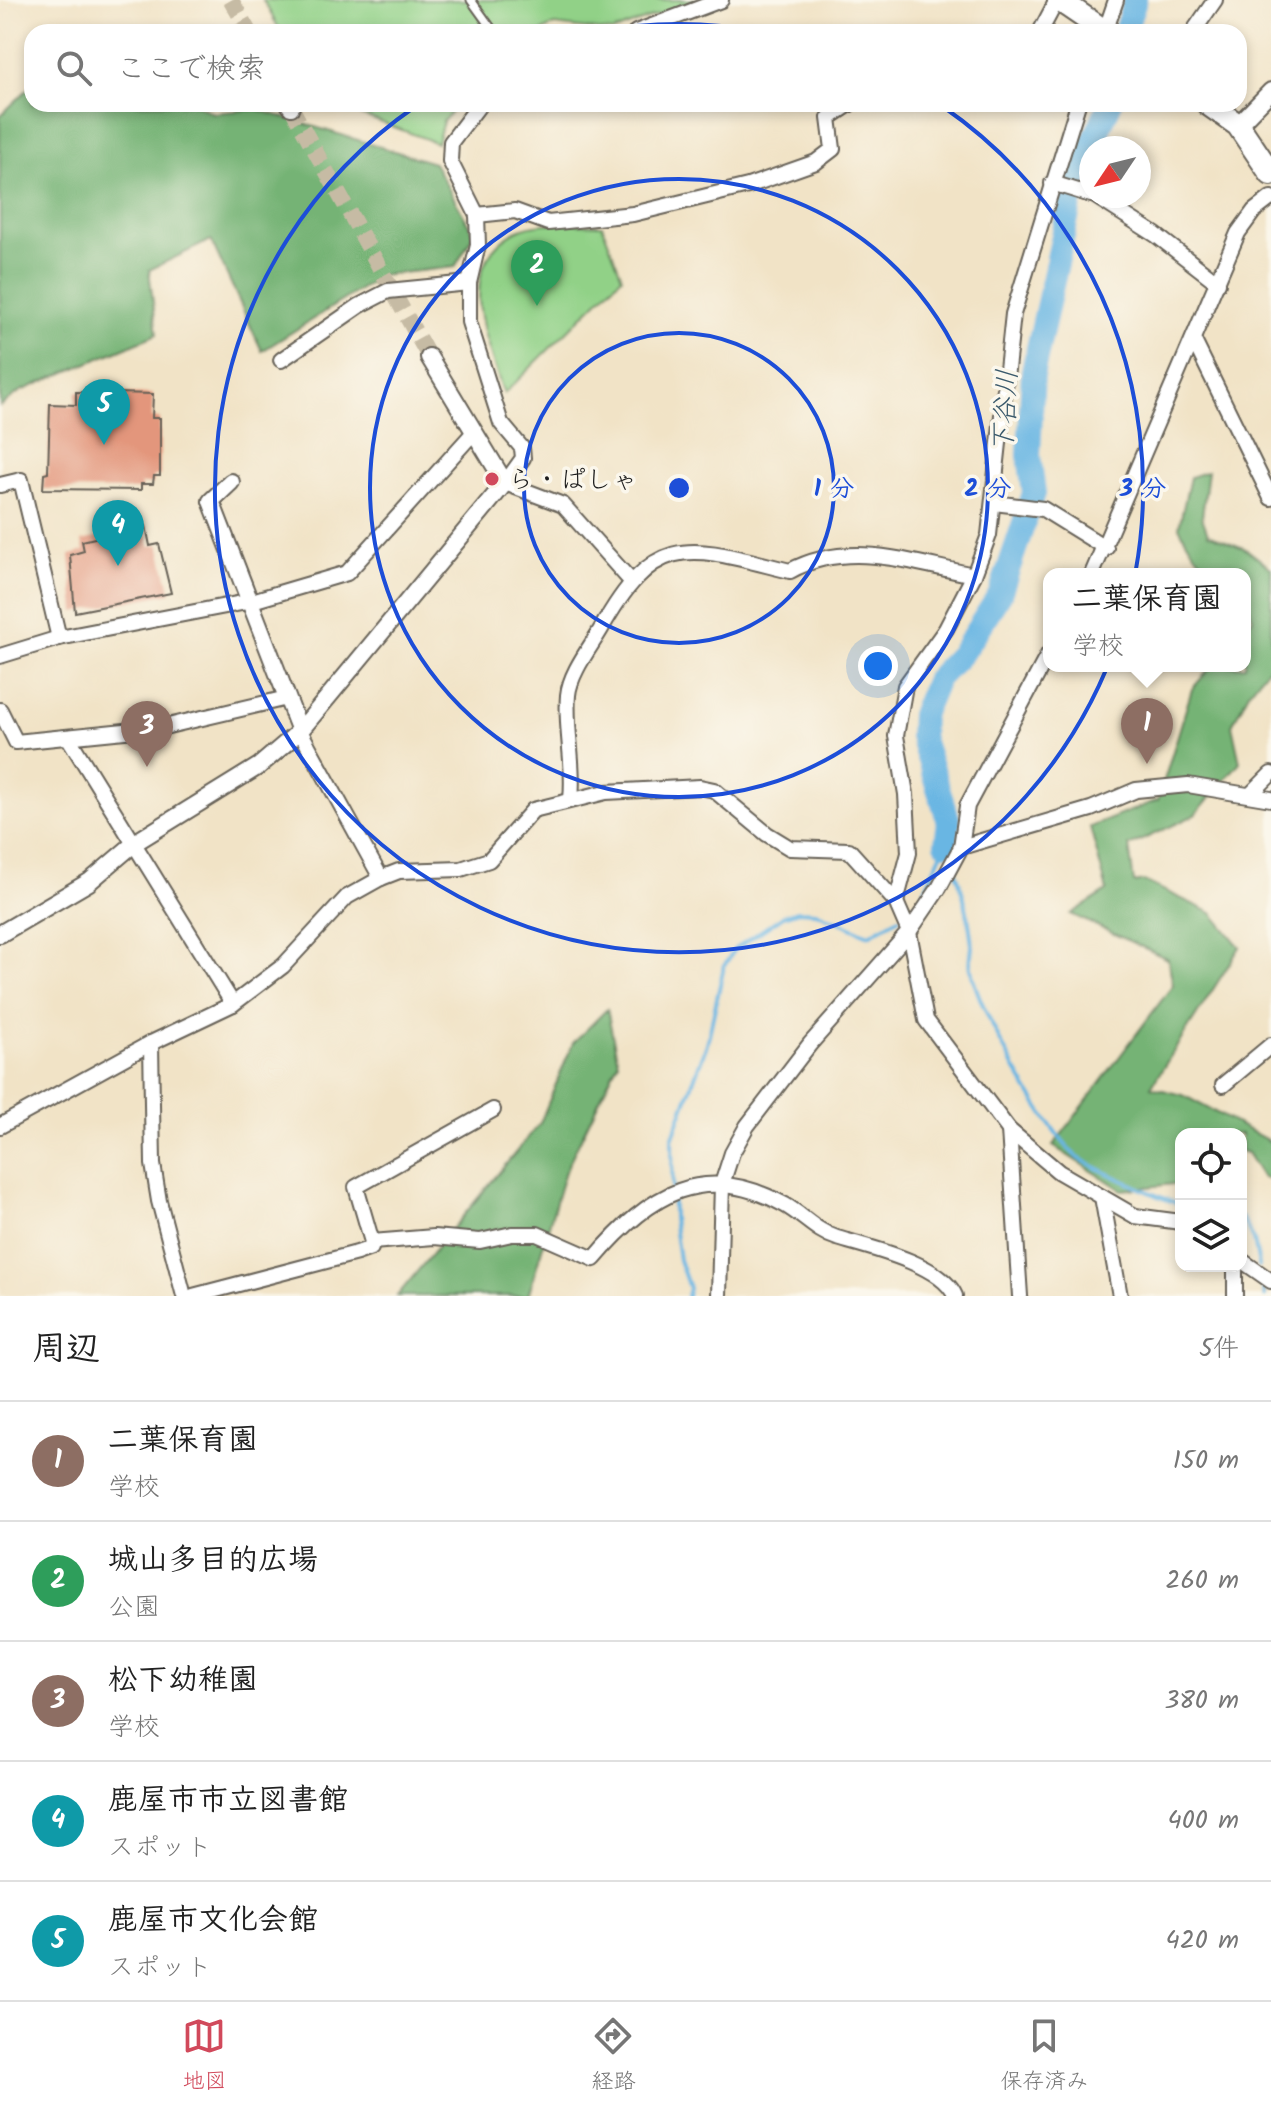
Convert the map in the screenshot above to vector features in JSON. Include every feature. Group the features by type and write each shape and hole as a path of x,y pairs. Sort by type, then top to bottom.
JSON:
{"highway":[{"path":"1058,0 1094,24"},
{"path":"1219,112 1238,125 1271,174"}],"street":[{"path":"657,24 721,0"},
{"path":"1043,24 1058,0"},
{"path":"1108,24 1116,0"},
{"path":"1198,24 1215,0"},
{"path":"1238,125 1271,91"},
{"path":"0,934 89,882 136,842 259,766 300,731 523,458 522,448 501,423 469,322 469,283 478,245 477,215 450,161 451,142 474,112"},
{"path":"477,215 515,211 548,223 633,214 748,186 816,162 833,149 829,118 838,112"},
{"path":"896,902 909,853 906,794 896,736 905,686 946,629 974,575 989,535 1013,314 1075,112"},
{"path":"1052,183 1079,191"},
{"path":"1095,568 1238,233 1254,211 1271,198"},
{"path":"1112,208 1218,283"},
{"path":"281,360 359,306 388,291 469,283"},
{"path":"1194,341 1271,498"},
{"path":"429,357 505,483 563,505 630,580"},
{"path":"0,656 59,638 252,601 347,573 474,432"},
{"path":"0,485 21,480 59,638"},
{"path":"231,482 211,501 300,731 381,878"},
{"path":"994,503 1043,509 1106,548"},
{"path":"571,799 574,769 568,693 630,580 670,553 701,549 790,571 813,558 860,552 974,575"},
{"path":"719,1296 722,1184 732,1153 747,1126 810,1044 909,932 939,888 961,847 967,806 1043,664"},
{"path":"0,710 16,742 164,727 287,698"},
{"path":"68,737 136,842 233,1004"},
{"path":"1250,795 1271,774"},
{"path":"961,847 1091,809 1136,790 1188,785 1271,799"},
{"path":"0,1126 151,1043 233,1004 283,966 347,897 381,878 399,871 461,869 489,860 533,810 571,799 652,787 714,790 767,834 790,848 849,850 896,902 909,932 926,1020 1009,1130 1059,1172 1135,1216 1175,1221"},
{"path":"151,1043 153,1164 159,1201 184,1296"},
{"path":"1223,1085 1271,1045"},
{"path":"193,1296 371,1248 372,1242 356,1187 493,1110"},
{"path":"1009,1130 1020,1296"},
{"path":"372,1242 434,1237 480,1241 512,1234 537,1234 594,1259 657,1199 673,1192 722,1184 749,1189 786,1206 827,1235 902,1258 938,1278 955,1296"},
{"path":"1102,1197 1120,1296"},
{"path":"1247,1264 1271,1280"},
{"path":"1235,1272 1235,1296"}],"lane":[{"path":"471,0 488,24"}],"green space":[{"path":"263,0 698,0 634,24 276,24"},
{"path":"24,93 24,112 266,112 434,163 474,234 455,267 383,275 262,351 211,240 149,270 157,334 21,391 0,406 0,116"},
{"path":"353,112 451,112 443,121 437,143"},
{"path":"547,224 602,225 622,277 504,394 483,329 480,284 485,264 496,246 525,227"},
{"path":"1208,471 1202,517 1208,534 1246,549 1271,568 1271,664 1249,692 1232,725 1240,762 1195,815 1129,846 1134,883 1144,881 1212,913 1240,947 1151,1087 1183,1095 1245,1128 1175,1128 1175,1184 1122,1190 1053,1146 1173,985 1168,959 1071,914 1107,891 1090,827 1158,800 1192,689 1207,672 1251,672 1251,568 1211,568 1197,556 1179,527 1190,477"},
{"path":"607,1009 618,1062 565,1171 528,1296 397,1296 540,1123 573,1043"},
{"path":"1247,1129 1271,1142 1271,1179 1263,1178 1247,1153"}],"building":[{"path":"76,392 153,394 152,418 160,418 160,476 154,476 153,484 141,484 141,490 43,489 44,474 48,473 50,404 76,405"},
{"path":"146,526 150,546 159,544 171,593 75,612 70,555 84,551 82,541"}],"waterway":[{"name":"下谷川","path":"1128,24 1135,0"},
{"name":"下谷川","path":"946,843 949,822 921,736 922,715 937,679 962,653 1000,594 1034,493 1029,455 1033,371 1075,182 1106,112"},
{"path":"907,913 920,901 946,843"},
{"path":"954,867 968,915 972,945 970,966 976,987 999,1039 1031,1096 1076,1156 1175,1202"},
{"path":"687,1296 689,1288 679,1260 673,1218 672,1139 707,1044 724,966 735,949 783,916 798,911 816,912 869,935 899,918"},
{"path":"1247,1228 1254,1240 1259,1266"},
{"path":"1261,1279 1265,1296"}],"tunnel":[{"path":"231,0 244,24"},
{"path":"294,112 429,357"}],"place":[{"name":"城山多目的広場","path":"537,306"},
{"name":"鹿屋市文化会館","path":"104,445"},
{"name":"ら・ぱしゃ","path":"492,479"},
{"name":"鹿屋市市立図書館","path":"118,566"},
{"name":"二葉保育園","path":"1147,764"},
{"name":"松下幼稚園","path":"147,767"}]}
